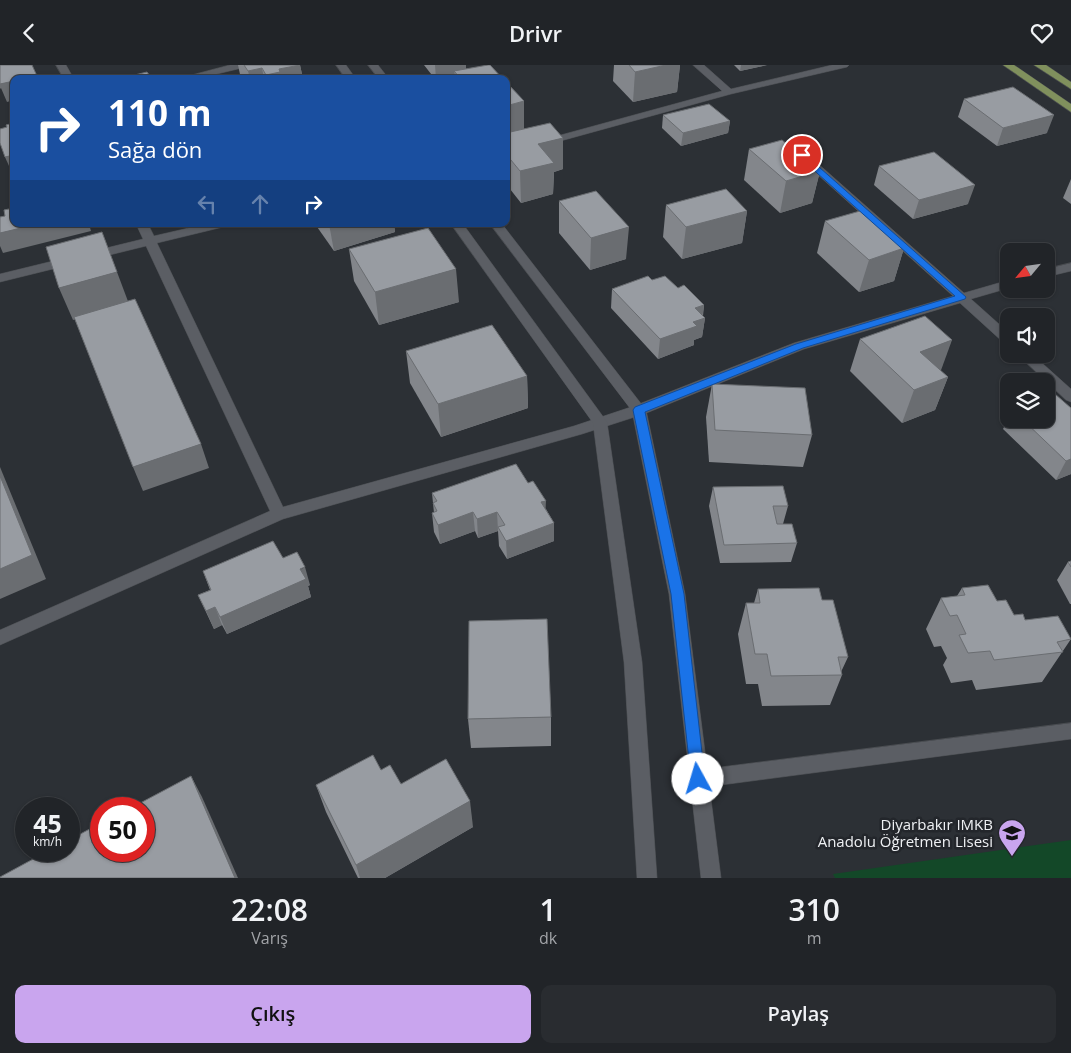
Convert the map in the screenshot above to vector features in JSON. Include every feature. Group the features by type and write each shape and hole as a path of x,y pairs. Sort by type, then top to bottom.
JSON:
{"main road":[{"path":"1008,65 1071,109"},
{"path":"1039,65 1071,87"}],"street":[{"path":"199,75 243,65"},
{"path":"373,65 381,75"},
{"path":"698,65 729,93"},
{"path":"510,152 729,93 844,65"},
{"path":"802,155 1000,332"},
{"path":"144,227 279,514"},
{"path":"0,278 207,227"},
{"path":"460,227 600,422 634,662 647,878"},
{"path":"498,227 639,410 677,594 710,878"},
{"path":"1055,271 1071,267"},
{"path":"0,638 279,514 639,410 799,346 1000,286"},
{"path":"1034,363 1071,397"},
{"path":"698,779 1071,731"}],"green space":[{"name":"Diyarbakır IMKB Anadolu Öğretmen Lisesi","path":"1071,840 1071,878 835,878 833,874"}],"building":[{"path":"0,65 32,65 37,75 10,75 10,82 0,84"},
{"path":"244,65 300,65 279,69 280,72 266,75 262,68 248,71"},
{"path":"490,65 499,75 458,75 454,71"},
{"path":"629,65 666,65 635,72"},
{"path":"147,72 149,75 135,75"},
{"path":"510,86 524,101 510,105"},
{"path":"1013,87 1054,115 1003,128 964,99"},
{"path":"709,104 730,121 683,133 663,115"},
{"path":"550,123 563,138 538,144 554,163 520,171 510,159 510,132"},
{"path":"10,124 10,156 5,157 0,143 0,129 7,127 6,125"},
{"path":"782,140 820,171 786,181 749,149"},
{"path":"934,152 975,185 919,200 879,166"},
{"path":"726,189 747,211 686,227 666,205"},
{"path":"596,191 629,227 591,238 559,201"},
{"path":"10,209 10,227 25,227 0,233 0,217 5,216 4,210"},
{"path":"860,211 904,248 869,260 825,221"},
{"path":"428,228 456,269 375,292 349,249"},
{"path":"102,232 117,272 59,288 46,247"},
{"path":"648,276 652,280 665,276 678,288 684,285 704,305 695,308 705,318 693,322 697,326 660,339 612,289"},
{"path":"135,299 201,444 133,467 74,317"},
{"path":"925,316 952,340 920,352 948,377 914,390 860,339"},
{"path":"492,325 527,376 438,404 406,351"},
{"path":"712,384 805,388 812,435 715,430"},
{"path":"1055,394 1071,408 1071,459 1066,461 1031,428 1055,428"},
{"path":"516,464 528,483 533,481 546,501 541,502 554,523 506,541 498,527 505,525 497,512 477,519 473,512 438,525 432,513 437,511 433,503 437,501 432,493"},
{"path":"0,476 32,555 0,569"},
{"path":"783,486 788,506 773,506 777,524 792,524 797,543 724,545 713,487"},
{"path":"273,541 283,558 297,552 305,567 300,569 306,579 220,617 215,607 206,611 198,595 211,590 203,571"},
{"path":"988,585 997,601 1006,600 1014,615 1023,614 1025,620 1058,616 1071,639 1057,642 1063,652 994,660 990,651 968,653 959,635 966,634 957,615 950,616 941,598 965,595 962,588"},
{"path":"819,588 822,600 833,600 848,657 838,657 842,675 771,676 767,654 755,654 746,603 760,603 758,589"},
{"path":"547,619 551,717 468,719 469,621"},
{"path":"373,755 381,770 390,765 401,784 446,759 470,801 356,865 316,785"},
{"path":"191,776 235,878 0,878 28,862 80,862 80,834 90,829 90,862 155,862 155,797 152,797"}],"place":[{"name":"Diyarbakır IMKB Anadolu Öğretmen Lisesi","path":"1012,857"}],"route":[{"path":"698,779 677,594 639,410 799,346 962,297 802,155"}]}
